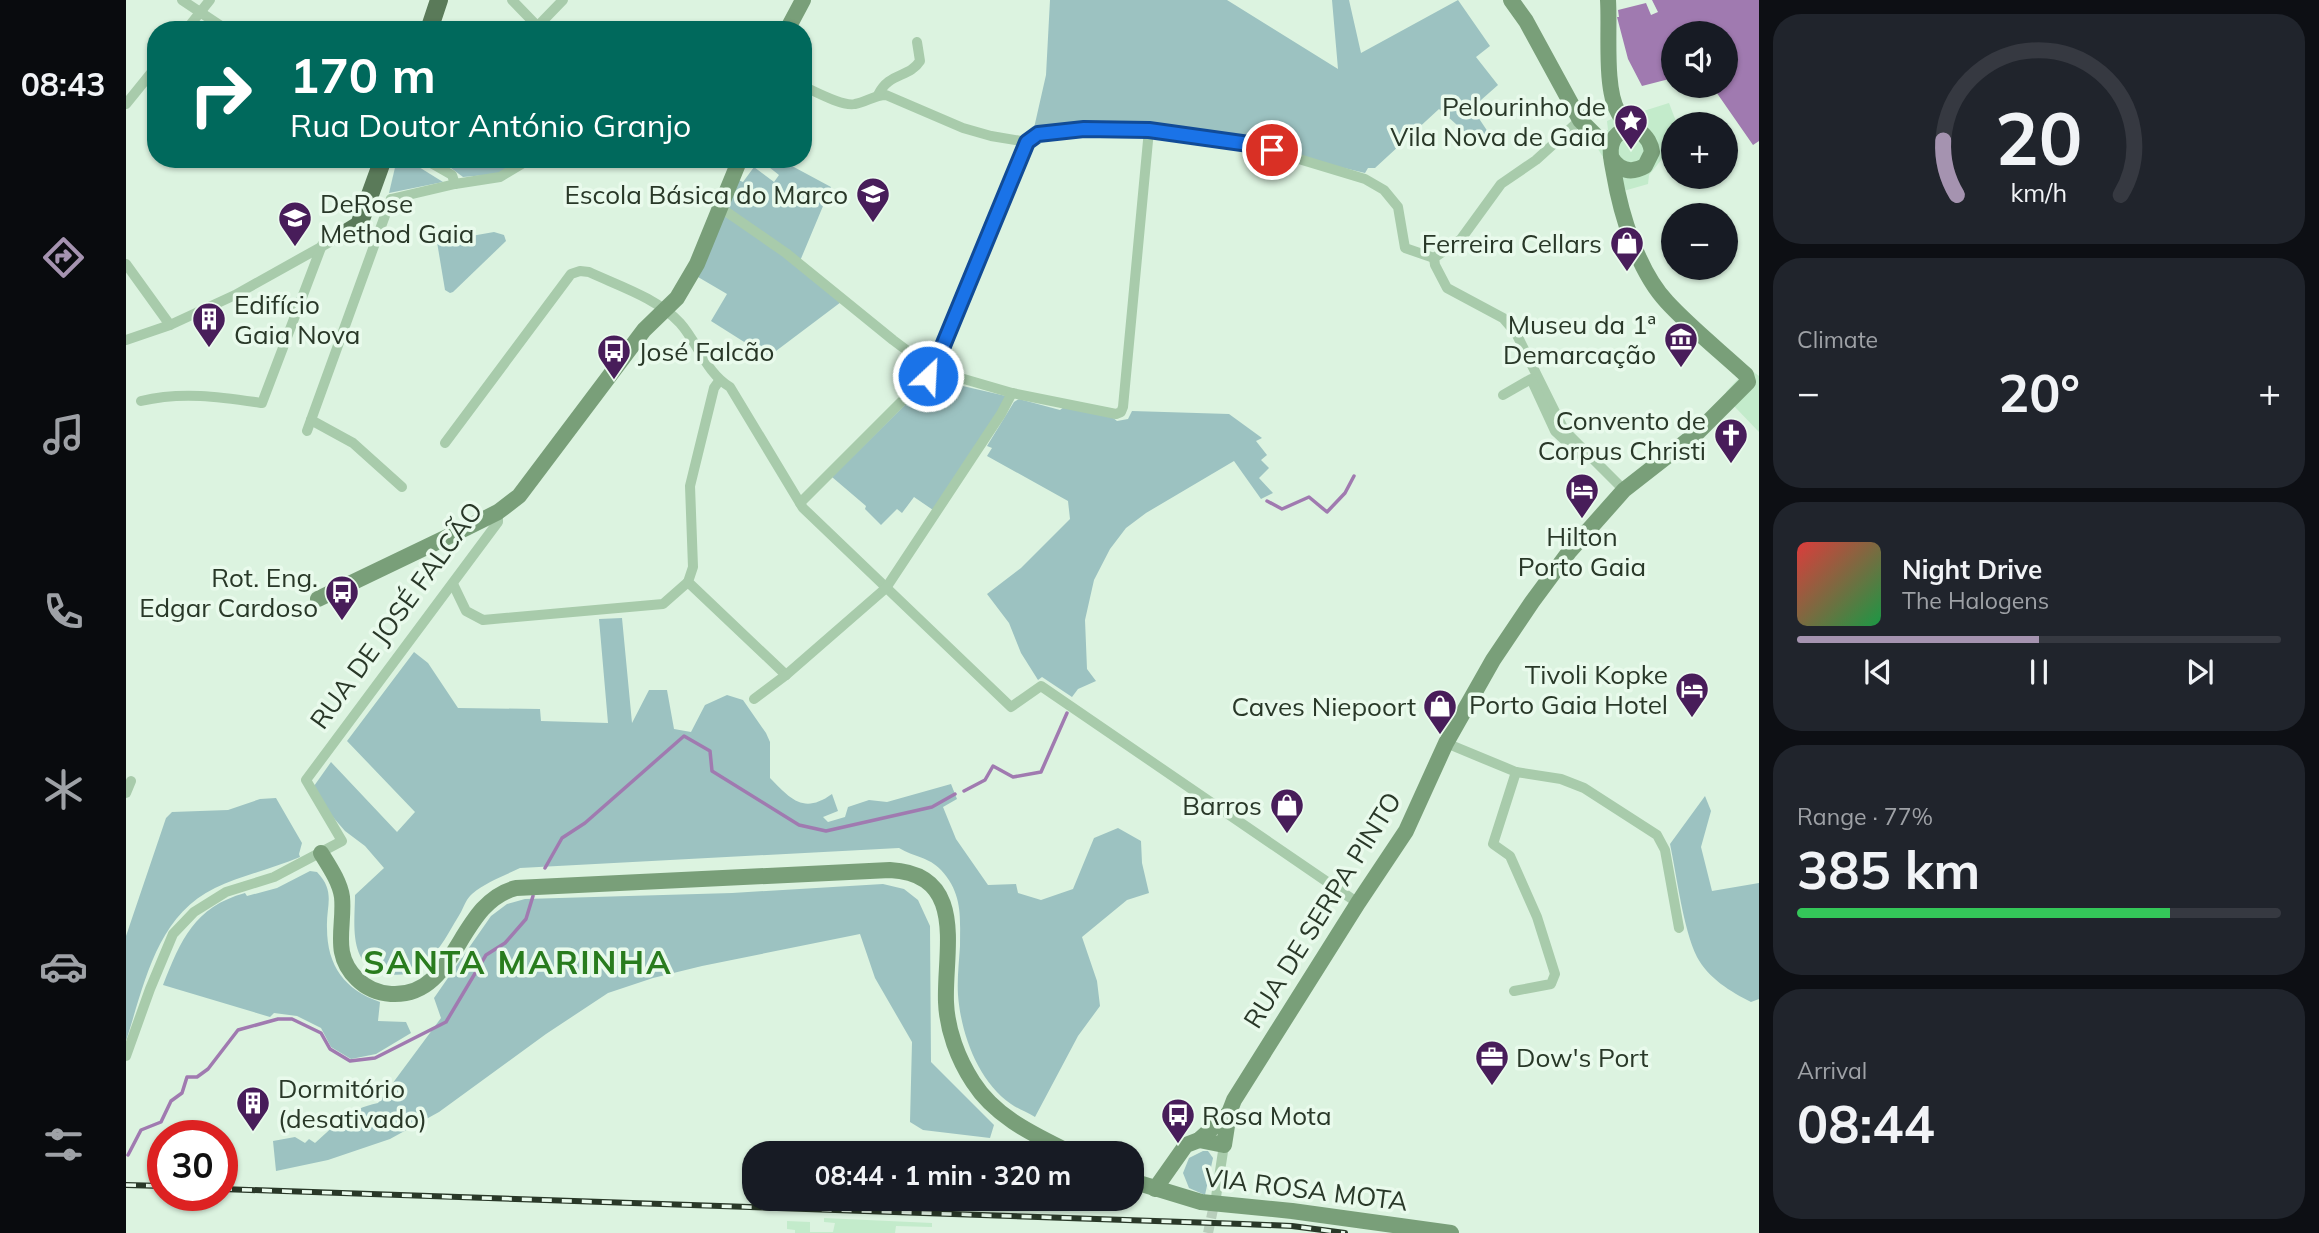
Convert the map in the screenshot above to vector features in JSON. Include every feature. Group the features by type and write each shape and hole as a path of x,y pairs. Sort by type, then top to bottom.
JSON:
{"main road":[{"path":"432,21 439,0"},
{"path":"353,229 380,168"}],"street":[{"path":"182,0 214,21"},
{"path":"193,21 210,0"},
{"path":"512,0 532,21"},
{"path":"544,21 563,0"},
{"path":"792,21 803,0"},
{"path":"1511,0 1526,21 1580,120 1596,136 1618,141 1647,136 1652,152 1645,166 1638,170 1626,185 1621,200"},
{"path":"1608,0 1610,79 1618,114 1617,192 1629,236 1655,287 1668,303 1754,382"},
{"path":"878,94 885,82 916,67 920,61 917,42"},
{"path":"126,104 147,78"},
{"path":"812,90 849,105 878,94 886,95 963,128 1027,142"},
{"path":"1434,258 1461,240 1502,184 1536,160 1580,120"},
{"path":"800,503 933,370 1027,142 1038,134 1072,130 1149,130 1249,144 1366,179 1384,190 1398,207 1405,248 1434,258"},
{"path":"721,208 786,253 933,370 1012,393 1116,414 1121,412 1123,407 1149,130"},
{"path":"1618,141 1622,169 1638,170"},
{"path":"440,168 452,175 455,184"},
{"path":"373,187 391,199 500,177 515,168"},
{"name":"RUA DE JOSÉ FALCÃO","path":"321,853 342,841 306,780 498,522 498,512 519,496 644,330 677,298 697,264 737,168"},
{"path":"391,199 309,426 353,443 401,487"},
{"path":"126,340 170,325 235,295 353,229"},
{"path":"141,401 162,396 188,395 262,403 322,245"},
{"path":"1434,258 1447,288 1503,318 1516,333 1564,430 1590,453 1624,490"},
{"path":"126,264 170,325"},
{"path":"445,443 571,274 589,272 649,300 679,322 719,381 730,387 803,508 1011,707 1041,686 1358,903"},
{"path":"1503,395 1531,379 1555,431 1582,456 1590,453"},
{"path":"453,584 466,611 483,620 663,604 688,582 693,567 690,486 714,388 719,381"},
{"name":"RUA DE SERPA PINTO","path":"1216,1197 1229,1113 1234,1100 1406,831 1446,743 1493,660 1569,552 1624,490 1698,433 1746,384 1754,382"},
{"path":"754,699 786,675 886,588 1001,414 1012,393"},
{"path":"318,599 498,512"},
{"path":"466,528 476,534 481,545"},
{"path":"688,582 786,675"},
{"path":"1446,743 1516,772 1561,779 1584,788 1657,835 1665,850 1679,928"},
{"path":"1514,991 1551,984 1555,974 1537,918 1510,856 1493,844 1516,772"},
{"path":"126,793 131,781"},
{"path":"126,1056 173,934 194,912 226,892 274,877 321,853 341,891 340,937 346,963 364,985 379,992 397,994 415,991 430,982 442,970 483,907 496,896 516,888 890,870 914,874 934,888 947,913 947,1011 957,1050 972,1082 989,1102 1016,1124 1049,1141"},
{"path":"1155,1189 1186,1146 1199,1140 1229,1113"},
{"path":"1199,1140 1224,1145"},
{"path":"1176,1158 1177,1196"},
{"name":"VIA ROSA MOTA","path":"1144,1185 1201,1202 1292,1210 1451,1233"}],"shaded area":[{"path":"1050,0 1227,0 1338,69 1332,0 1349,0 1361,53 1458,0 1490,46 1476,57 1498,85 1472,108 1488,132 1483,148 1439,109 1375,168 1368,168 1365,173 1327,164 1250,138 1163,127 1034,128 1046,75"},
{"path":"1652,0 1759,0 1759,141 1753,145 1738,123 1738,112 1730,112 1720,98 1738,98 1738,21 1661,21 1661,81 1642,86 1628,59 1617,17 1618,10 1646,3 1651,15 1658,12"},
{"path":"1669,103 1672,112 1661,112 1661,160 1649,175 1648,184 1613,194 1606,162 1593,141 1602,130 1608,130 1607,121 1627,112 1634,114"},
{"path":"395,168 420,168 443,182 389,193"},
{"path":"451,168 508,168 498,174 463,177"},
{"path":"753,168 774,182 779,175 770,168 796,168 831,187 800,261 726,206 736,179 743,182"},
{"path":"723,215 765,242 841,302 768,357 711,321 727,294 698,277"},
{"path":"494,232 504,235 506,241 453,292 445,290 437,242"},
{"path":"1748,368 1759,376 1759,432 1734,406 1726,392"},
{"path":"954,384 1006,396 999,413 933,510 914,497 902,513 897,509 881,525 865,509 866,506 832,477 918,392 926,401 946,408"},
{"path":"1019,399 1060,410 1064,407 1112,417 1117,421 1128,419 1132,411 1229,414 1262,438 1256,441 1267,455 1261,460 1269,468 1259,478 1273,493 1261,499 1234,461 1146,513 1126,528 1110,549 1094,580 1085,620 1087,669 1096,681 1078,689 1072,697 1042,677 1038,680 1021,653 1009,623 987,594 1021,568 1070,519 1068,501 987,456 992,448 987,446 1014,402"},
{"path":"622,618 632,723 649,690 667,690 674,729 691,732 705,705 727,695 743,700 770,742 770,778 791,797 805,803 822,800 832,794 838,811 823,817 828,822 845,817 848,807 869,800 887,802 951,784 957,799 943,807 956,839 988,885 1016,884 1018,893 1041,900 1073,889 1094,838 1118,828 1141,841 1142,863 1149,893 1127,900 1082,937 1097,981 1100,1006 1078,1036 1035,1117 1014,1106 989,1083 967,1041 958,995 960,916 953,888 936,866 899,848 520,868 470,896 438,949 419,968 395,975 379,972 369,967 362,959 355,939 355,895 384,868 326,809 314,786 331,762 397,832 415,812 347,741 414,652 428,663 458,708 540,709 541,721 608,723 599,619"},
{"path":"1705,796 1711,811 1701,847 1712,891 1759,883 1759,999 1751,1002 1721,984 1702,965 1692,945 1684,917 1670,844"},
{"path":"276,798 302,843 300,857 215,888 195,900 179,916 155,954 126,1041 126,936 166,818 172,812 228,810 260,799"},
{"path":"310,871 317,872 323,879 328,892 328,942 330,954 340,975 357,991 380,1002 378,1021 406,1022 411,1033 376,1054 351,1059 331,1047 321,1028 297,1016 274,1013 270,1017 163,985 183,940 201,916 228,899 245,893 247,896 277,888"},
{"path":"883,884 904,889 918,900 930,926 931,1062 994,1125 990,1138 923,1130 910,1122 912,1042 875,978 860,934 702,966 608,993 546,1034 439,1112 390,1139 328,1160 276,1171 273,1141 295,1137 305,1143 309,1139 315,1143 351,1113 378,1103 441,1018 434,998 491,916 507,904 525,899 732,893"},
{"path":"1208,1151 1213,1158 1205,1195 1189,1188 1183,1173 1189,1158"},
{"path":"824,1218 932,1223 932,1227 896,1226 895,1233 795,1233 795,1230 787,1229 787,1221 810,1222 810,1232 833,1232 835,1223 824,1222"}],"waterway":[{"path":"1267,501 1282,509 1309,497 1327,512 1345,493 1354,476"},
{"path":"964,791 985,780 993,766 1013,777 1041,772 1067,713"},
{"path":"545,868 562,838 585,823 684,736 710,751 712,771 799,825 826,831 932,807 955,794"},
{"path":"128,1155 141,1130 161,1122 171,1101 182,1093 187,1077 197,1077 208,1069 238,1030 278,1019 292,1019 321,1033 330,1049 350,1061 375,1058 446,1022 486,955 505,943 526,919 533,896"}],"tunnel":[{"path":"1208,1233 1215,1200"}],"railway":[{"path":"126,1185 147,1186"},
{"path":"238,1190 1243,1224 1292,1226 1345,1233"}],"place":[{"name":"Pelourinho de Vila Nova de Gaia","path":"1631,151"},
{"name":"Escola Básica do Marco","path":"873,224"},
{"name":"DeRose Method Gaia","path":"295,248"},
{"name":"Ferreira Cellars","path":"1627,273"},
{"name":"Edifício Gaia Nova","path":"209,349"},
{"name":"Museu da 1ª Demarcação","path":"1681,369"},
{"name":"José Falcão","path":"614,381"},
{"name":"Convento de Corpus Christi","path":"1731,465"},
{"name":"Hilton Porto Gaia","path":"1582,520"},
{"name":"Rot. Eng. Edgar Cardoso","path":"342,622"},
{"name":"Tivoli Kopke Porto Gaia Hotel","path":"1692,719"},
{"name":"Caves Niepoort","path":"1440,736"},
{"name":"Barros","path":"1287,835"},
{"name":"Dow's Port","path":"1492,1087"},
{"name":"Dormitório (desativado)","path":"253,1133"},
{"name":"Rosa Mota","path":"1178,1145"}],"district":[{"name":"SANTA MARINHA","path":"518,961"}],"route":[{"path":"928,376 933,370 1027,142 1038,134 1084,129 1149,130 1249,144 1272,150"}]}
